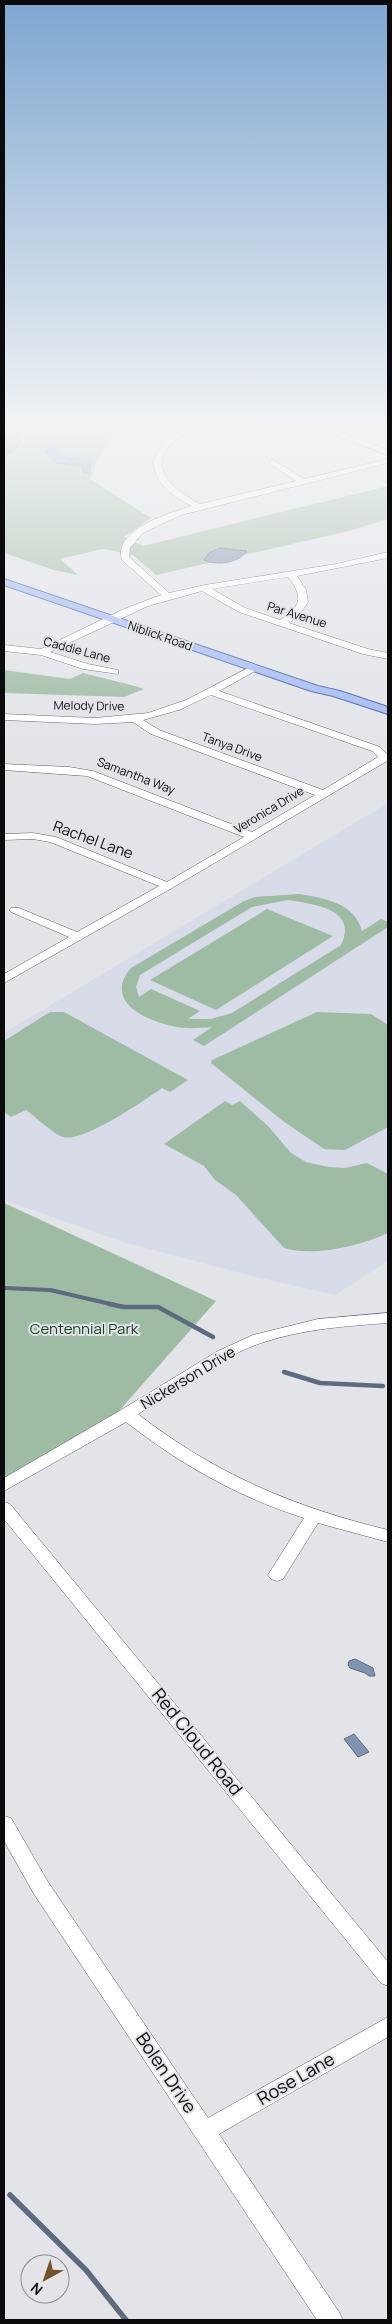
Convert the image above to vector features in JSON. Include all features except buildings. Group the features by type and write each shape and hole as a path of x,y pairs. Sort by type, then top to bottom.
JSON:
{"main road":[{"name":"Niblick Road","path":"4,582 254,668 388,717"},
{"name":"Niblick Road","path":"316,690 336,693 388,711"}],"street":[{"path":"141,531 125,548 125,558 167,596"},
{"path":"42,652 167,596 203,588 291,575 388,555"},
{"path":"377,558 388,563"},
{"path":"282,623 302,606 304,597 302,590 291,575"},
{"name":"Par Avenue","path":"203,588 242,610 366,652 388,656"},
{"name":"Caddie Lane","path":"4,648 42,652 86,667 115,672"},
{"name":"Melody Drive","path":"4,717 135,719 175,708 254,668"},
{"name":"Veronica Drive","path":"4,979 168,886 383,759 382,753 209,691"},
{"name":"Tanya Drive","path":"135,719 155,732 323,794"},
{"name":"Samantha Way","path":"4,767 69,770 89,773 252,836"},
{"name":"Rachel Lane","path":"4,837 33,836 52,839 168,886"},
{"path":"16,910 78,937"},
{"name":"Nickerson Drive","path":"4,1485 128,1414 224,1355 258,1338 318,1324 388,1318"},
{"path":"128,1414 176,1451 243,1488 312,1517 388,1536"},
{"name":"Red Cloud Road","path":"4,1508 388,1977"},
{"path":"277,1576 312,1517"},
{"name":"Bolen Drive","path":"4,1824 41,1888 331,2320"},
{"name":"Rose Lane","path":"204,2131 388,2026"}],"shaded area":[{"path":"388,803 388,1261 335,1295 252,1276 123,1242 4,1200 4,1033"}],"green space":[{"path":"4,531 132,531 124,537 143,546 202,531 347,531 156,575 133,555 103,549 60,559 78,575 54,570 4,553"},
{"path":"4,670 70,679 83,673 144,689 124,697 4,693"},
{"path":"299,894 328,900 346,908 353,914 362,931 381,919 388,922 388,927 204,1046 193,1040 212,1027 186,1028 166,1024 142,1015 125,1000 122,991 123,980 131,968 244,901 255,897","holes":["288,900 321,907 339,916 344,923 345,933 341,945 232,1013 211,1019 188,1019 200,1011 151,989 139,997 136,987 140,975 252,907"]},
{"path":"267,909 333,936 216,1010 150,980"},
{"path":"50,1012 64,1012 188,1080 170,1092 162,1088 114,1119 85,1134 72,1137 59,1135 26,1110 11,1117 4,1112 4,1041"},
{"path":"317,1012 371,1014 388,1025 388,1127 345,1150 324,1149 283,1121 211,1063 212,1060"},
{"path":"225,1101 232,1105 240,1101 268,1126 291,1153 306,1162 345,1168 367,1163 388,1174 388,1233 337,1249 309,1251 284,1248 236,1195 215,1180 204,1166 164,1144"},
{"name":"Centennial Park","path":"4,1203 216,1301 103,1429 4,1485"}],"water":[{"path":"220,548 247,551 233,561 215,563 204,560 209,553"},
{"path":"355,1659 373,1668 375,1676 369,1676 350,1668 348,1665 349,1661"},
{"path":"354,1734 369,1752 358,1757 344,1739"}],"waterway":[{"path":"4,1288 50,1290 115,1305"},
{"path":"109,1304 124,1307 158,1307 213,1337"},
{"path":"284,1372 320,1383 383,1386"},
{"path":"10,2195 86,2270 126,2320"}]}
